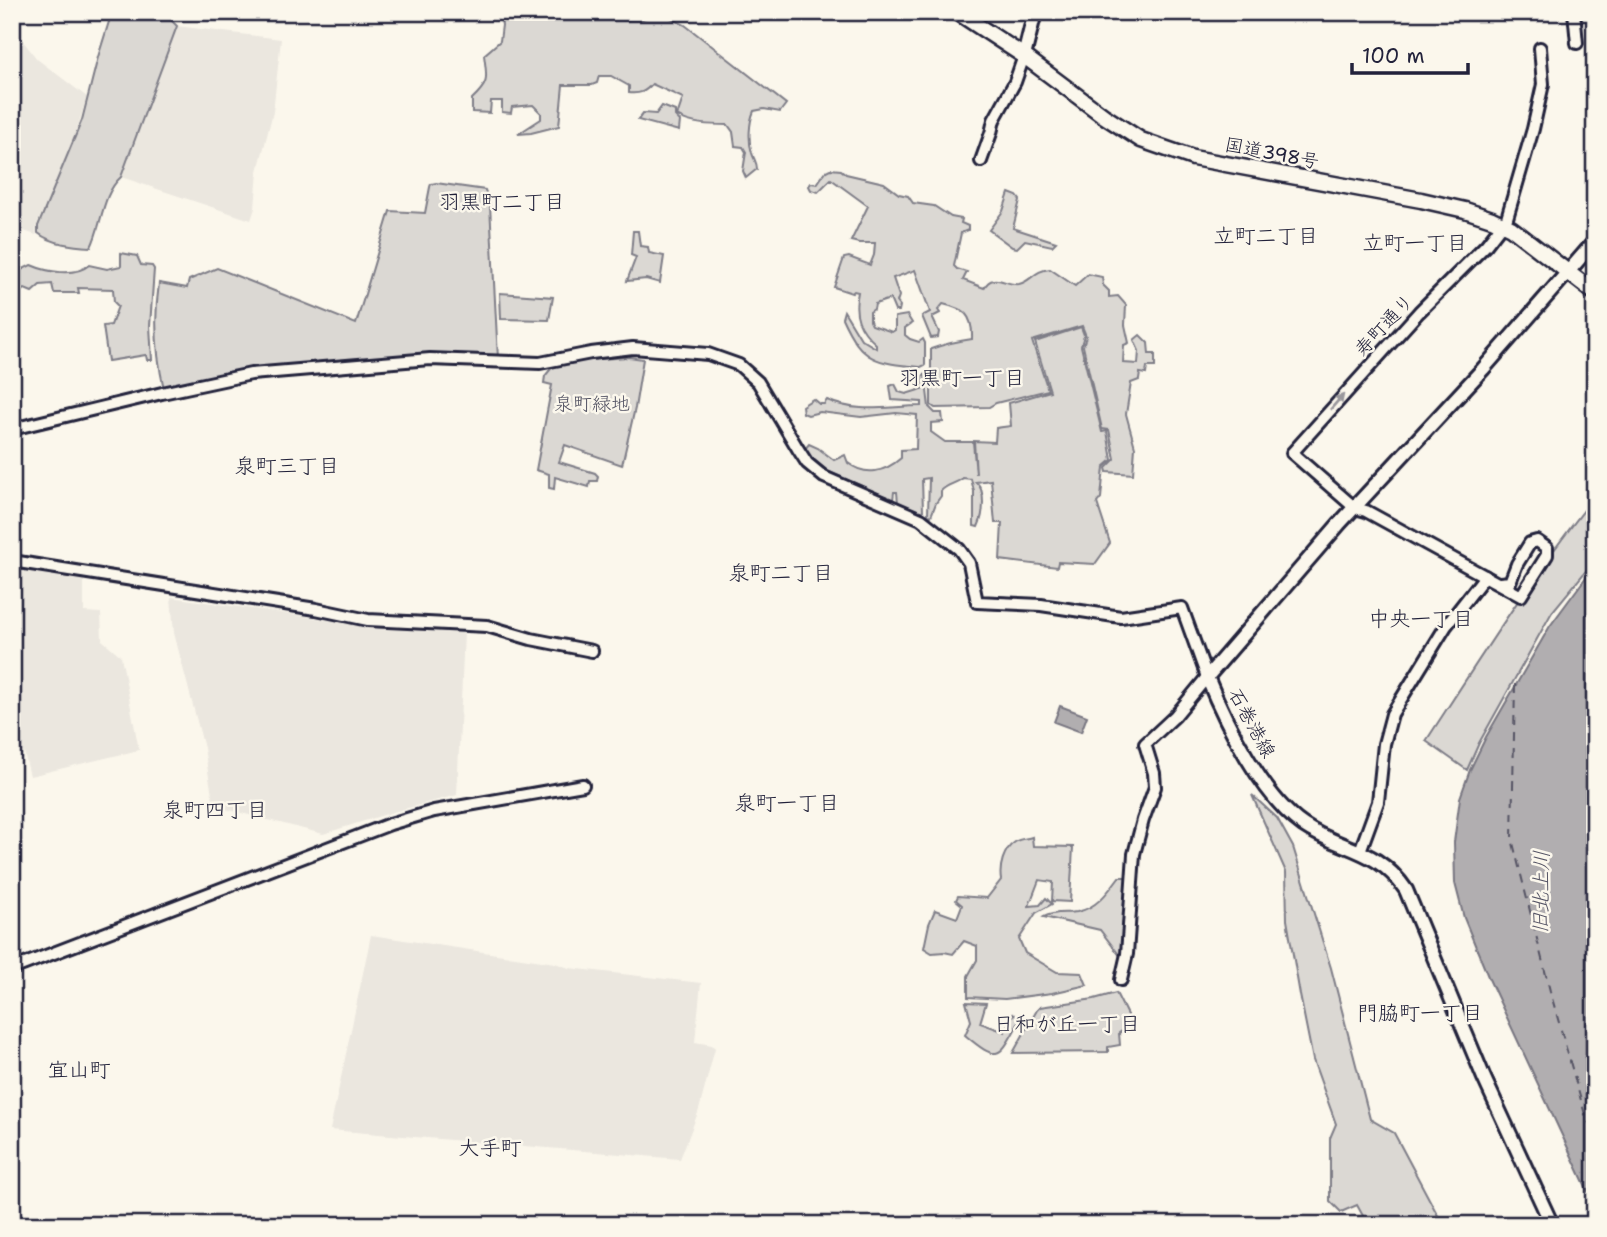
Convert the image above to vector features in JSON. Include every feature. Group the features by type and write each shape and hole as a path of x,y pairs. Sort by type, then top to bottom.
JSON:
{"highway":[{"name":"国道398号","path":"957,12 1024,56 1131,135 1160,148 1193,158 1465,210 1503,223 1595,293"}],"main road":[{"path":"1024,56 1035,12"},
{"name":"石巻港線","path":"1552,1225 1484,1078 1411,900 1391,870 1380,861 1305,827 1273,797 1236,738 1207,677 1595,241"}],"street":[{"path":"1574,12 1577,43"},
{"name":"寿町通り","path":"1355,508 1292,453 1404,328 1486,245 1507,218 1543,84 1541,48"},
{"path":"981,161 994,120 1024,56"},
{"path":"12,429 251,374 430,359 540,363 633,348 718,356 739,365 758,382 807,463 824,477 921,519 959,549 969,564 977,602 1041,605 1121,617 1182,608 1207,677 1175,716 1145,744 1154,773 1155,787 1134,854 1127,954 1121,980"},
{"path":"1355,508 1366,511 1521,596 1547,555 1547,548 1537,541 1530,543 1510,582 1500,583"},
{"path":"12,561 316,609 368,620 487,626 531,639 592,650"},
{"path":"1360,851 1378,802 1384,744 1392,714 1446,626 1485,576"},
{"path":"12,969 390,824 434,811 583,785"}],"shaded area":[{"path":"177,26 281,39 273,112 258,171 255,208 251,220 121,177"},
{"path":"12,27 37,59 87,97 71,148 37,224 36,235 12,227"},
{"path":"12,565 84,577 84,612 101,613 102,640 121,656 139,750 30,776 24,752 12,753"},
{"path":"171,597 323,619 464,632 457,795 323,834 214,806 204,748 174,633"},
{"path":"371,935 555,963 569,968 701,983 695,1042 715,1048 699,1110 680,1159 330,1130"}],"green space":[{"path":"112,12 163,12 177,26 121,177 106,201 91,247 63,244 38,233 38,226 82,120"},
{"path":"499,12 616,12 623,20 642,19 660,12 685,25 786,104 780,112 764,109 754,111 750,137 757,169 746,178 743,171 746,152 743,147 735,146 733,132 728,125 695,123 677,116 683,98 652,84 642,92 633,93 629,93 629,86 611,76 599,76 597,83 592,85 563,85 559,126 531,133 518,134 541,119 541,113 533,105 512,107 511,113 502,112 502,101 491,101 490,113 472,112 472,99 486,80 484,55 500,41 502,25"},
{"path":"662,106 675,111 675,116 680,121 679,131 638,120 643,113 656,114"},
{"path":"830,169 884,183 899,194 908,196 913,203 934,206 951,217 962,219 961,223 968,226 968,230 961,233 954,266 967,272 963,280 984,288 991,280 1019,284 1040,271 1050,269 1075,286 1088,274 1102,277 1109,297 1118,296 1126,305 1125,325 1129,343 1124,345 1123,363 1138,364 1139,351 1134,340 1140,335 1148,343 1149,354 1155,354 1155,367 1147,367 1146,374 1140,373 1139,380 1131,383 1126,414 1135,447 1133,474 1107,472 1106,468 1115,459 1109,430 1102,429 1083,346 1086,336 1082,326 1032,341 1048,390 989,407 935,408 931,405 931,349 972,339 972,331 966,314 943,304 938,310 940,313 932,317 939,332 938,337 931,338 922,316 930,312 915,270 893,278 899,296 899,311 895,311 890,299 875,304 870,312 870,321 872,325 892,332 895,330 895,317 907,315 912,323 905,328 905,335 919,342 923,339 925,365 921,367 892,364 872,358 856,344 842,318 844,311 861,339 876,348 857,315 858,292 852,293 834,287 844,258 849,257 870,265 875,243 851,241 868,206 831,179 818,192 811,190 811,183 817,184"},
{"path":"431,184 485,190 490,205 498,359 425,356 164,389 157,336 159,283 187,288 189,280 217,268 356,324 390,211 425,213"},
{"path":"1009,193 1020,200 1013,228 1056,242 1052,246 1025,240 1017,248 1012,247 989,230 1003,211"},
{"path":"633,231 638,231 640,246 648,247 649,253 664,256 660,283 646,279 627,281 636,257 631,255"},
{"path":"121,253 137,256 141,265 152,266 154,269 150,326 152,360 147,360 146,355 108,361 103,326 111,325 118,306 114,302 113,289 78,288 79,293 54,293 52,284 40,285 32,292 25,289 12,296 12,277 31,265 61,272 76,271 89,265 107,269 121,266"},
{"path":"500,293 553,297 549,320 501,319"},
{"path":"1081,327 1084,335 1081,346 1102,432 1107,431 1112,460 1104,467 1101,498 1097,503 1110,543 1095,564 1058,562 1057,567 1000,560 1002,523 995,523 991,480 976,482 983,503 978,527 974,526 974,491 971,479 963,478 943,489 931,516 928,515 929,478 922,479 921,512 898,503 897,492 894,492 893,500 816,466 804,450 809,444 834,460 845,455 848,463 868,471 895,463 901,458 901,450 916,449 917,415 896,413 861,417 820,412 808,415 803,413 802,406 813,399 819,404 824,404 827,400 862,408 922,406 922,402 892,400 890,386 895,384 899,392 906,394 922,389 922,377 925,374 929,407 935,413 942,413 943,422 931,423 931,432 945,442 973,442 976,474 974,441 995,442 996,428 1011,426 1009,403 1050,391 1035,342"},
{"name":"泉町緑地","path":"629,357 643,359 622,465 565,445 559,462 595,473 598,476 597,481 590,481 589,487 555,477 554,489 549,488 549,474 536,470 552,385 544,383 545,376 554,365"},
{"path":"1595,496 1595,560 1552,612 1479,743 1467,770 1426,741 1529,586"},
{"path":"1252,795 1277,818 1293,847 1331,968 1370,1119 1394,1133 1443,1225 1368,1225 1357,1205 1341,1212 1330,1201 1330,1138 1336,1124 1313,1060 1300,995 1287,920 1286,872"},
{"path":"1032,837 1033,846 1073,847 1070,902 1052,901 1053,882 1039,880 1029,906 1040,905 1046,898 1052,904 1036,913 1019,939 1025,953 1057,972 1082,973 1087,985 1005,999 968,997 968,976 977,960 977,946 964,941 953,954 932,953 924,948 929,924 935,910 957,918 962,905 956,900 958,896 987,898 1001,880 1001,864 1007,849 1017,841"},
{"path":"1119,877 1128,877 1124,952 1121,957 1100,930 1044,917 1056,913 1077,912 1090,907 1101,899"},
{"path":"1116,993 1132,1025 1119,1033 1120,1045 1108,1047 1108,1052 1013,1053 1040,1007"},
{"path":"966,1002 986,1003 980,1023 1005,1032 1013,1014 1021,1019 999,1052 986,1051 965,1035 971,1021"}],"water":[{"name":"旧北上川","path":"1595,565 1595,1206 1489,979 1464,918 1455,883 1454,842 1460,798 1486,737 1550,626"},
{"path":"1060,706 1087,716 1081,732 1054,722"}],"ferry route":[{"path":"1515,684 1512,839 1550,991 1586,1118 1595,1132"}],"district":[{"name":"羽黒町二丁目","path":"502,202"},
{"name":"立町二丁目","path":"1266,236"},
{"name":"立町一丁目","path":"1415,243"},
{"name":"羽黒町一丁目","path":"962,378"},
{"name":"泉町三丁目","path":"287,466"},
{"name":"泉町二丁目","path":"781,573"},
{"name":"中央一丁目","path":"1421,619"},
{"name":"泉町一丁目","path":"787,803"},
{"name":"泉町四丁目","path":"215,810"},
{"name":"門脇町一丁目","path":"1420,1013"},
{"name":"日和が丘一丁目","path":"1067,1024"},
{"name":"宜山町","path":"79,1070"},
{"name":"大手町","path":"490,1148"}]}
